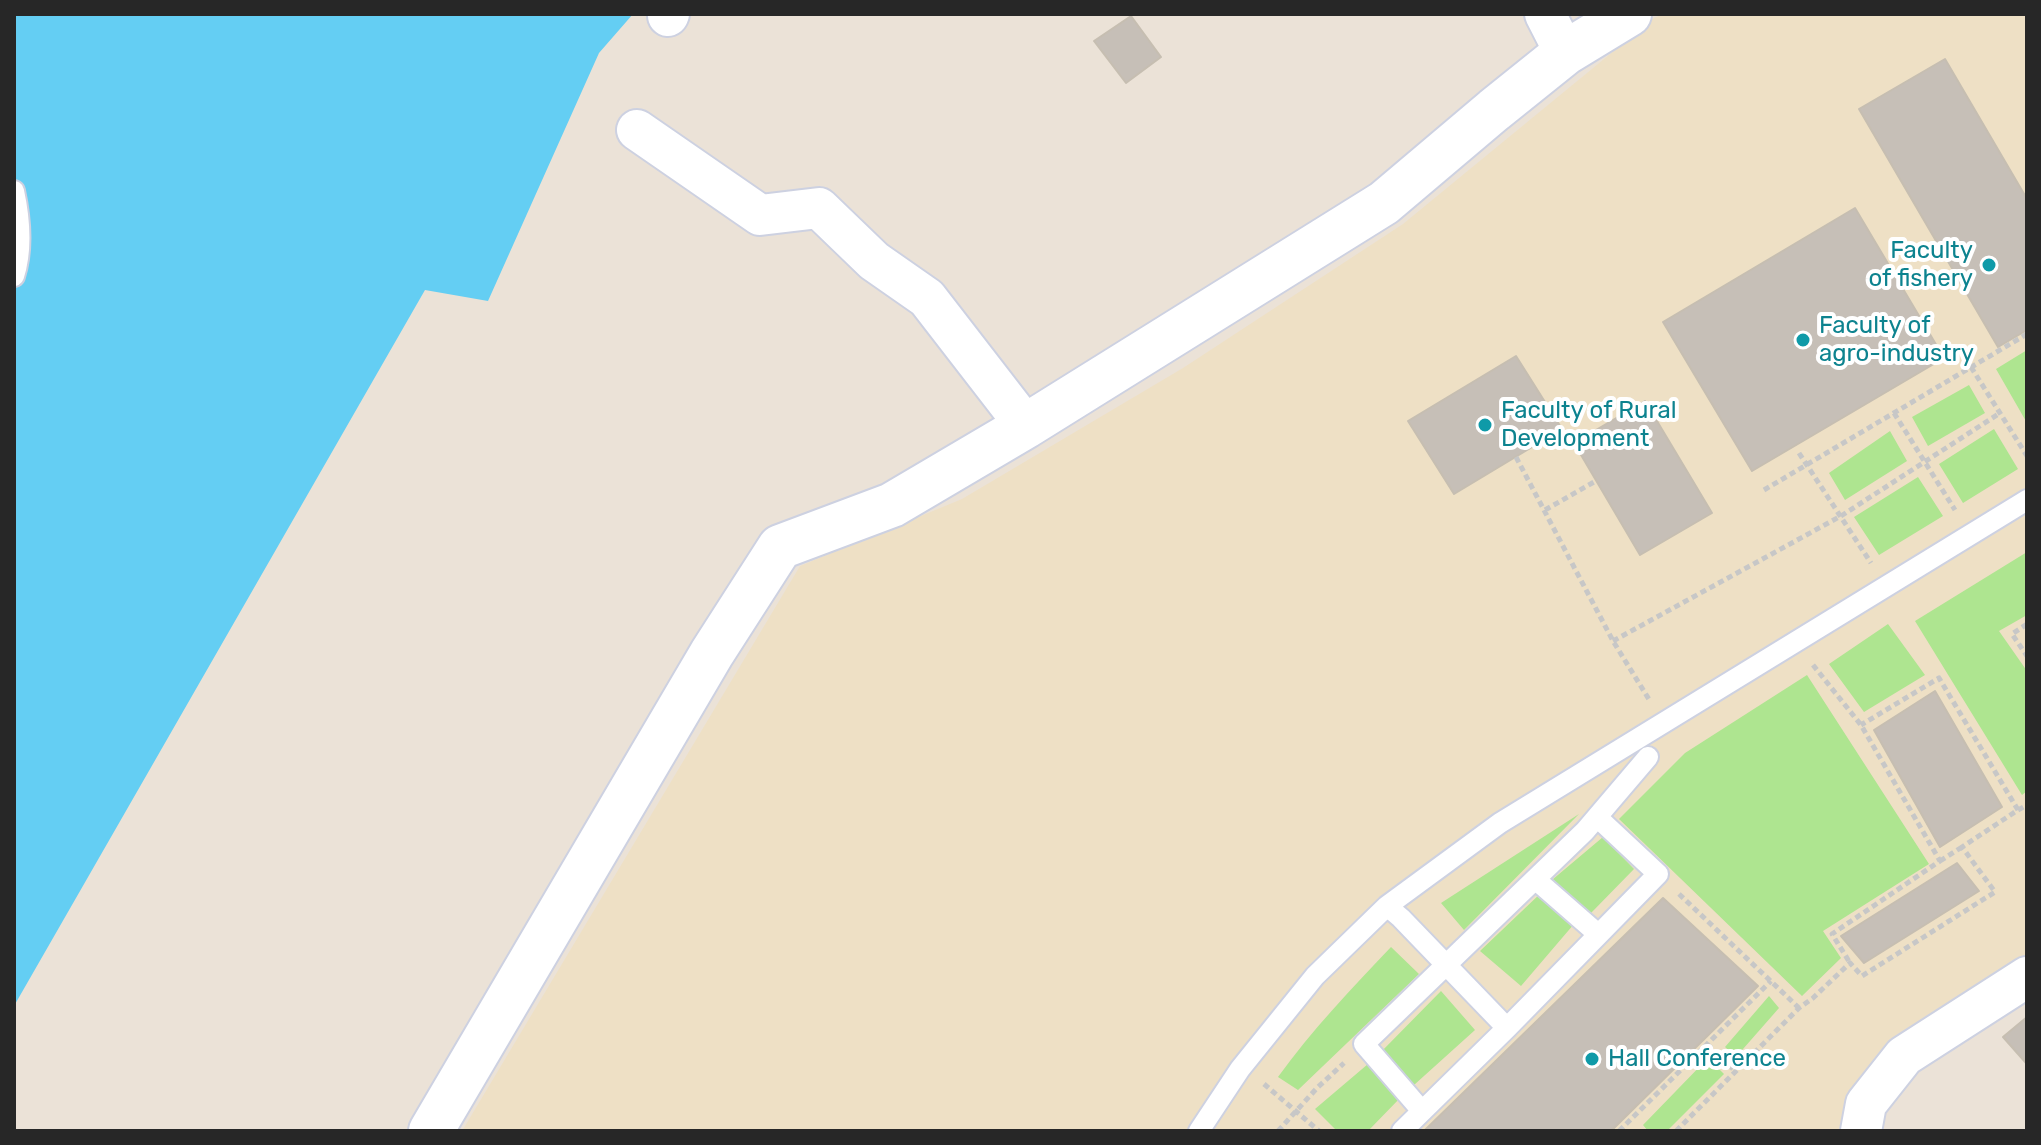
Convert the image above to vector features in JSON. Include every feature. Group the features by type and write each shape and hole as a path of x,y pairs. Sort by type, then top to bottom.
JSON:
{"street":[{"path":"1545,14 1565,53"},
{"path":"431,1131 712,653 780,547 892,505 1026,426 1384,203 1565,53 1629,14"},
{"path":"637,130 760,215 819,208 874,261 927,298 1026,426"},
{"path":"1861,1131 1866,1104 1904,1056 2027,977"}],"lane":[{"path":"14,191 20,218 19,261 14,276"},
{"path":"1199,1131 1240,1069 1315,976 1387,906 1500,823 2027,500"},
{"path":"1422,1111 1364,1044 1597,817 1648,757"},
{"path":"1402,1131 1658,874 1597,817"},
{"path":"1535,879 1598,934"},
{"path":"1387,906 1507,1028"}],"path":[{"path":"1764,490 2027,334"},
{"path":"1971,367 2027,456"},
{"path":"1894,413 1962,521"},
{"path":"1613,641 1841,516 2000,413"},
{"path":"1799,453 1878,574"},
{"path":"1516,457 1613,641 1656,710"},
{"path":"1545,510 1594,482"},
{"path":"2027,624 2012,634 2027,656"},
{"path":"1795,642 1861,725 1940,861"},
{"path":"1861,725 1939,678 2018,810"},
{"path":"1962,847 1995,892 1862,976 1832,934 1940,861 2027,805"},
{"path":"1658,874 1799,1008"},
{"path":"1676,1131 1799,1008 1850,963"},
{"path":"1622,1130 1771,981"},
{"path":"1278,1131 1317,1088 1364,1044"},
{"path":"1707,1044 1735,1071"},
{"path":"1240,1069 1256,1077 1319,1131"}],"shaded area":[{"path":"1663,14 2027,14 2027,966 1847,1131 462,1131 800,566 962,499 1183,368 1403,224 1654,18"}],"green space":[{"path":"2027,350 2027,423 1996,369"},
{"path":"1969,385 1985,413 1928,446 1912,417"},
{"path":"1994,429 2018,469 1963,503 1939,464"},
{"path":"1890,431 1907,461 1845,500 1829,473"},
{"path":"1918,477 1943,516 1879,555 1854,517"},
{"path":"2027,552 2027,615 1999,631 2027,671 2027,791 2022,795 1915,621"},
{"path":"1888,624 1925,675 1864,712 1829,664"},
{"path":"1807,675 1929,864 1823,931 1841,958 1802,996 1619,819 1685,753"},
{"path":"1579,814 1464,930 1441,903"},
{"path":"1603,837 1634,869 1591,913 1552,880"},
{"path":"1542,892 1574,924 1521,986 1480,951"},
{"path":"1391,947 1419,974 1298,1090 1278,1077 1318,1026"},
{"path":"1441,991 1475,1030 1414,1085 1381,1052"},
{"path":"1769,996 1779,1008 1736,1057 1725,1047"},
{"path":"1708,1058 1724,1074 1667,1131 1648,1131 1643,1125"},
{"path":"1368,1064 1401,1097 1368,1131 1337,1131 1315,1109"}],"water":[{"path":"14,14 633,14 599,53 488,301 425,290 14,1006"}],"building":[{"path":"1131,16 1161,57 1126,83 1094,41"},
{"name":"Faculty of fishery","path":"1945,59 2027,199 2027,330 1998,347 1859,109"},
{"name":"Faculty of agro-industry","path":"1855,208 1944,358 1752,471 1663,322"},
{"name":"Faculty of Rural Development","path":"1516,356 1562,429 1454,494 1408,421"},
{"path":"1645,401 1712,513 1640,555 1574,443"},
{"path":"1935,691 2002,807 1940,847 1874,730"},
{"path":"1957,863 1979,891 1864,963 1841,936"},
{"name":"Hall Conference","path":"1663,898 1758,986 1611,1131 1424,1131"},
{"path":"2027,1017 2027,1062 2026,1063 2003,1037"}],"place":[{"name":"Faculty of fishery","path":"1989,265"},
{"name":"Faculty of agro-industry","path":"1803,340"},
{"name":"Faculty of Rural Development","path":"1485,425"},
{"name":"Hall Conference","path":"1592,1059"}]}
